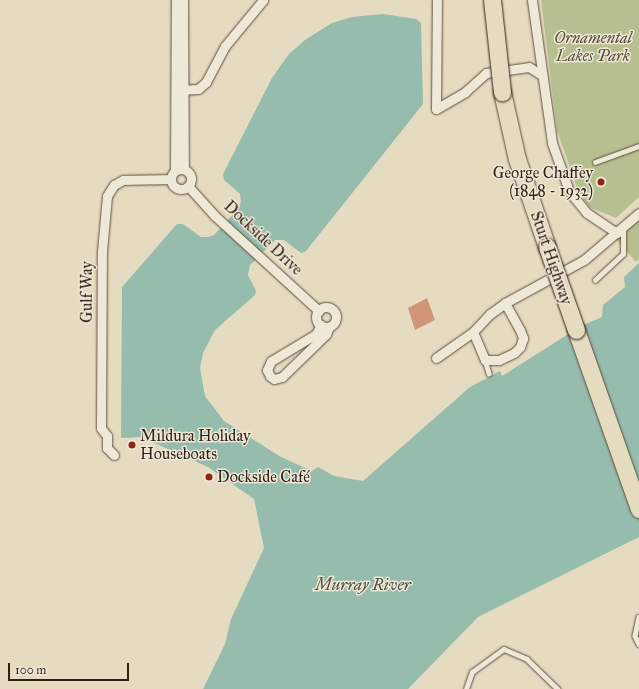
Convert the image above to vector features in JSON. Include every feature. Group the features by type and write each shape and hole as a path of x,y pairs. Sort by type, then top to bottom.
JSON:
{"highway":[{"name":"Sturt Highway","path":"492,0 502,92 517,159 639,509"}],"street":[{"path":"176,0 179,90 179,169 170,179 172,185 178,189 188,186 191,176 179,169"},
{"path":"179,90 183,0"},
{"path":"179,90 198,89 206,82 225,46 263,0"},
{"path":"437,0 436,109 465,92 486,73 529,67 540,74"},
{"path":"532,0 540,74 552,143 569,191 587,213 620,230"},
{"name":"Gulf Way","path":"114,455 108,448 107,436 102,428 102,251 108,196 114,184 123,180 170,179"},
{"name":"Dockside Drive","path":"188,186 215,216 319,311"},
{"path":"436,358 473,332 505,303 568,270 620,230 639,212"},
{"path":"473,332 485,360 499,360 520,347 522,338 520,330 505,303"},
{"path":"325,326 317,316 319,311 328,307 336,314 336,319 325,326 316,334 271,361 267,370 270,376 274,379 282,377 326,334 325,326"}],"lane":[{"path":"596,162 639,146"},
{"path":"595,280 623,254 620,230"},
{"path":"485,360 489,373"},
{"path":"639,617 635,636 639,644"},
{"path":"466,689 472,672 504,649 528,659 558,689"}],"green space":[{"name":"Ornamental Lakes Park","path":"541,0 639,0 639,197 616,218 589,207 577,188 557,130"},
{"path":"639,221 639,259 636,262 616,239"}],"water":[{"name":"Murray River","path":"383,14 416,19 421,23 423,104 306,251 301,253 284,240 275,240 250,265 248,275 256,291 255,295 215,330 203,353 200,368 205,396 224,421 281,457 312,471 318,467 334,476 363,481 470,387 500,371 502,376 581,326 602,317 603,305 625,287 624,277 639,263 639,537 478,617 408,689 203,689 225,644 231,619 264,548 254,499 208,467 141,437 121,438 122,287 177,224 183,224 201,237 207,237 214,235 238,209 241,202 240,194 224,180 223,174 272,78 289,54 305,40 332,23 352,17"}],"building":[{"path":"427,298 435,320 415,330 408,308"}],"place":[{"name":"George Chaffey (1848 - 1932)","path":"601,182"},
{"name":"Mildura Holiday Houseboats","path":"132,445"},
{"name":"Dockside Café","path":"209,477"}]}
